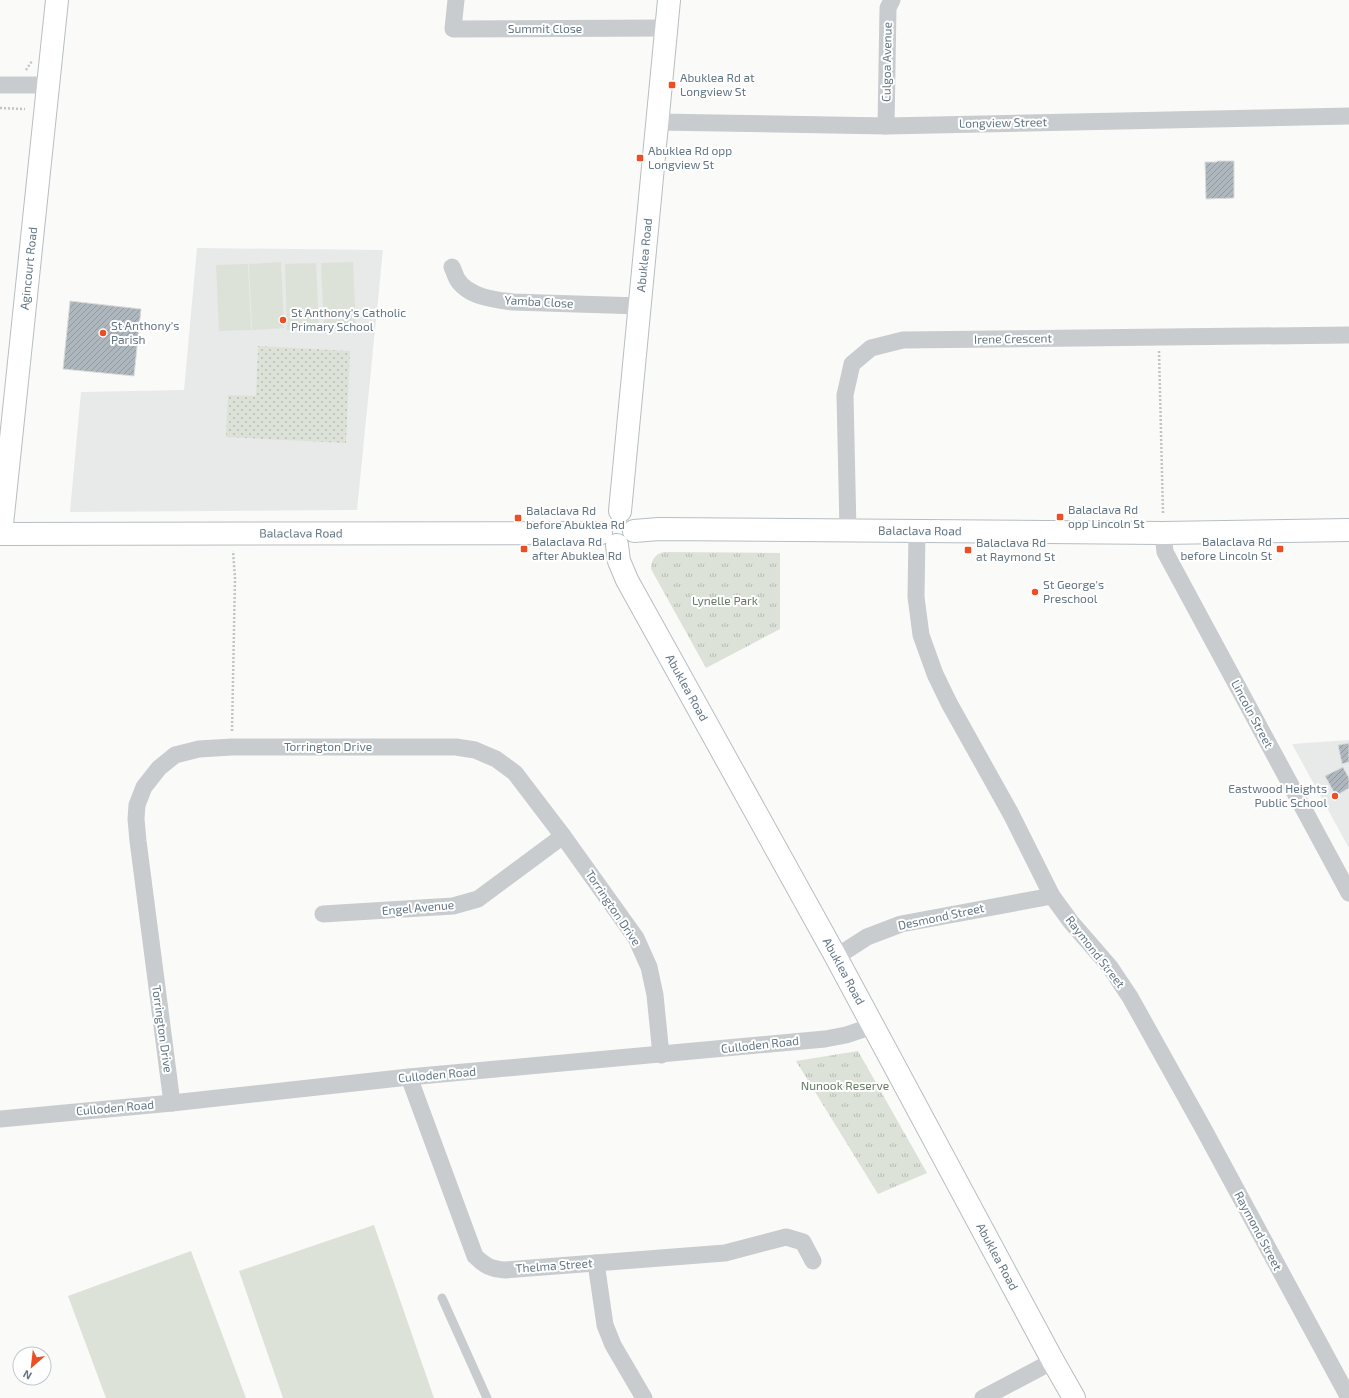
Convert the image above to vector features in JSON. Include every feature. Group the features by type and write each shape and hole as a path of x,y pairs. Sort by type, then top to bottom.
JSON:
{"street":[{"name":"Agincourt Road","path":"0,535 57,0"},
{"name":"Summit Close","path":"456,0 453,29 667,28"},
{"name":"Abuklea Road","path":"620,511 669,0"},
{"name":"Culgoa Avenue","path":"886,126 888,8 892,0"},
{"path":"0,85 48,85"},
{"name":"Longview Street","path":"657,122 886,126 1349,116"},
{"name":"Yamba Close","path":"452,267 457,279 464,286 473,292 494,300 513,302 640,306"},
{"name":"Irene Crescent","path":"848,531 845,395 852,364 871,348 903,340 1349,335"},
{"path":"614,511 620,511 630,516 633,521 634,531 632,538 628,542 622,544 609,539 602,522 604,517 614,511"},
{"name":"Balaclava Road","path":"634,531 658,529 917,532 1163,523 1349,530"},
{"name":"Lincoln Street","path":"1163,523 1165,552 1349,893"},
{"name":"Raymond Street","path":"917,532 917,612 921,635 927,655 949,703 1011,814 1052,896 1070,922 1110,967 1130,997 1203,1128 1349,1398"},
{"name":"Balaclava Road","path":"0,535 609,539"},
{"name":"Abuklea Road","path":"609,539 627,580 836,957 1074,1398"},
{"name":"Torrington Drive","path":"172,1103 138,841 137,805 144,787 159,768 175,755 199,749 232,747 456,747 475,750 496,759 515,773 563,836 636,938 649,967 655,995 661,1055"},
{"name":"Engel Avenue","path":"323,914 453,906 478,899 563,836"},
{"name":"Desmond Street","path":"836,957 868,937 901,924 1052,896"},
{"name":"Culloden Road","path":"0,1119 172,1103 409,1078 825,1039 846,1035 873,1026"},
{"name":"Thelma Street","path":"409,1078 475,1256 483,1264 495,1269 506,1270 725,1253 786,1237 803,1242 813,1261"},
{"path":"596,1263 605,1325 613,1345 644,1398"},
{"path":"983,1398 1053,1361"}],"lane":[{"path":"442,1298 487,1398"}],"path":[{"path":"0,108 24,109"},
{"path":"1159,337 1163,523"},
{"path":"232,747 235,578 233,550"}],"shaded area":[{"name":"St Anthony's Catholic Primary School","path":"197,248 383,250 357,510 70,512 81,392 184,390"},
{"name":"Eastwood Heights Public School","path":"1349,740 1349,848 1292,744"}],"green space":[{"path":"281,262 284,328 252,330 249,264"},
{"path":"353,262 356,328 324,329 321,263"},
{"path":"316,263 319,329 287,330 285,264"},
{"path":"248,264 251,330 219,331 216,265"},
{"path":"258,346 350,351 346,443 226,437 228,395 256,396"},
{"name":"Lynelle Park","path":"664,552 780,553 780,629 706,668 651,569 654,558 658,554"},
{"name":"Nunook Reserve","path":"858,1051 927,1173 878,1194 796,1061"},
{"path":"374,1225 434,1398 283,1398 239,1271"},
{"path":"191,1251 246,1398 106,1398 68,1296"}],"building":[{"path":"1234,161 1234,198 1206,199 1205,162"},
{"path":"70,301 141,309 134,376 63,369"},
{"path":"1349,743 1349,762 1342,764 1338,745"},
{"path":"1343,767 1349,778 1349,788 1336,796 1325,776"}],"place":[{"name":"Abuklea Rd at Longview St","path":"672,85"},
{"name":"Abuklea Rd opp Longview St","path":"640,158"},
{"name":"St Anthony's Catholic Primary School","path":"283,320"},
{"name":"St Anthony's Parish","path":"103,333"},
{"name":"Balaclava Rd opp Lincoln St","path":"1060,517"},
{"name":"Balaclava Rd before Abuklea Rd","path":"518,518"},
{"name":"Balaclava Rd after Abuklea Rd","path":"524,549"},
{"name":"Balaclava Rd before Lincoln St","path":"1280,549"},
{"name":"Balaclava Rd at Raymond St","path":"968,550"},
{"name":"St George's Preschool","path":"1035,592"},
{"name":"Eastwood Heights Public School","path":"1335,796"}]}
